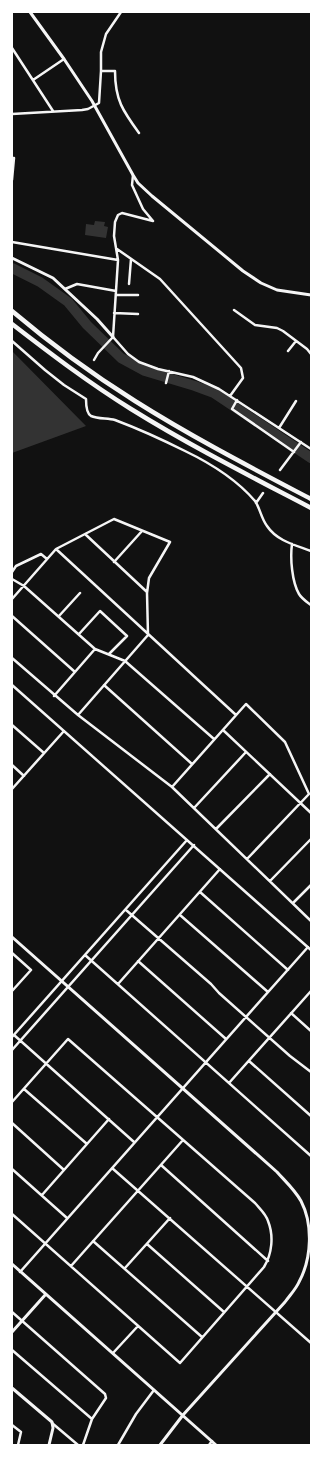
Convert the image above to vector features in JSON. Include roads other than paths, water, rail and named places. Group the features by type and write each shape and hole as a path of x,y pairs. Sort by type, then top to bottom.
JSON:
{"highway":[{"path":"12,311 81,365 135,401 197,438 311,498"},
{"path":"12,324 86,379 130,408 192,445 311,508"}],"street":[{"path":"30,12 64,59 94,106 138,183 249,275 261,283 276,290 311,295"},
{"path":"12,114 82,110 99,103 102,70 101,52 106,34 121,12"},
{"path":"12,48 53,111"},
{"path":"32,80 64,59"},
{"path":"102,70 115,71 116,90 121,106 139,133"},
{"path":"12,158 14,158 12,180"},
{"path":"94,360 98,353 112,339 118,260 114,236 115,222 118,215 122,213 153,221 142,209 132,185 133,175"},
{"path":"12,242 118,260"},
{"path":"117,249 160,279 242,368 243,378 230,396"},
{"path":"12,258 49,276 65,289 97,319 112,339 136,360 148,365 193,377 214,386 238,400 311,449"},
{"path":"129,284 131,259"},
{"path":"65,289 77,284 116,290"},
{"path":"116,295 138,295"},
{"path":"234,310 255,325 277,328 296,341 311,354"},
{"path":"114,313 138,314"},
{"path":"12,341 44,370 86,399 88,412 91,415 114,420 149,434 187,452 230,479 256,502 267,526 278,538 311,551"},
{"path":"288,351 296,341"},
{"path":"166,383 169,371"},
{"path":"238,400 232,409 294,452"},
{"path":"279,428 296,401"},
{"path":"280,470 301,442"},
{"path":"256,502 263,493"},
{"path":"12,600 56,549 114,520 170,542 149,578 148,635 78,715"},
{"path":"114,562 142,531"},
{"path":"85,534 148,593"},
{"path":"292,544 291,555 296,587 301,597 311,605"},
{"path":"56,549 236,715"},
{"path":"12,572 16,566 41,554 47,559"},
{"path":"12,579 24,586 95,649 125,661 214,739"},
{"path":"59,616 80,593"},
{"path":"79,634 100,611 127,636 109,654"},
{"path":"12,616 75,672"},
{"path":"54,696 95,649"},
{"path":"12,658 54,696 172,786 311,921"},
{"path":"12,684 311,950"},
{"path":"104,685 192,764"},
{"path":"172,786 246,704 285,742 310,794 247,859"},
{"path":"12,725 44,753"},
{"path":"223,730 311,813"},
{"path":"12,789 64,731"},
{"path":"194,808 246,752"},
{"path":"12,765 24,776"},
{"path":"216,829 270,774"},
{"path":"270,881 311,839"},
{"path":"134,1142 21,1041 13,1036 188,840"},
{"path":"12,1050 194,845"},
{"path":"118,984 220,869"},
{"path":"293,903 311,885"},
{"path":"200,892 288,970"},
{"path":"126,910 211,984 290,1056 311,1072"},
{"path":"180,915 268,992"},
{"path":"12,937 277,1172 288,1183 301,1201 310,1226 309,1248 305,1267 299,1282 275,1312 183,1416 160,1445"},
{"path":"20,1272 308,947"},
{"path":"12,953 31,970 12,992"},
{"path":"85,955 311,1156"},
{"path":"138,961 226,1039"},
{"path":"229,1083 311,991"},
{"path":"291,1013 311,1031"},
{"path":"12,1102 68,1039 255,1204 263,1212 268,1221 272,1238 268,1261 180,1363 12,1214"},
{"path":"249,1061 311,1116"},
{"path":"24,1089 87,1144"},
{"path":"42,1195 109,1119"},
{"path":"12,1123 64,1170"},
{"path":"71,1266 183,1140"},
{"path":"161,1165 268,1261"},
{"path":"112,1168 311,1343"},
{"path":"12,1169 67,1218"},
{"path":"125,1268 170,1218"},
{"path":"93,1241 202,1337"},
{"path":"147,1244 224,1312"},
{"path":"12,1264 216,1445"},
{"path":"12,1332 46,1294"},
{"path":"12,1312 105,1394 106,1398 92,1420 83,1445"},
{"path":"113,1353 138,1326"},
{"path":"12,1350 92,1420"},
{"path":"12,1388 78,1445"},
{"path":"118,1445 136,1414 154,1390"},
{"path":"49,1445 53,1428 52,1422"},
{"path":"12,1426 21,1432 18,1445"},
{"path":"209,1445 212,1441"}],"waterway":[{"path":"12,268 40,282 68,302 87,325 121,358 145,371 214,393 311,458"}]}
